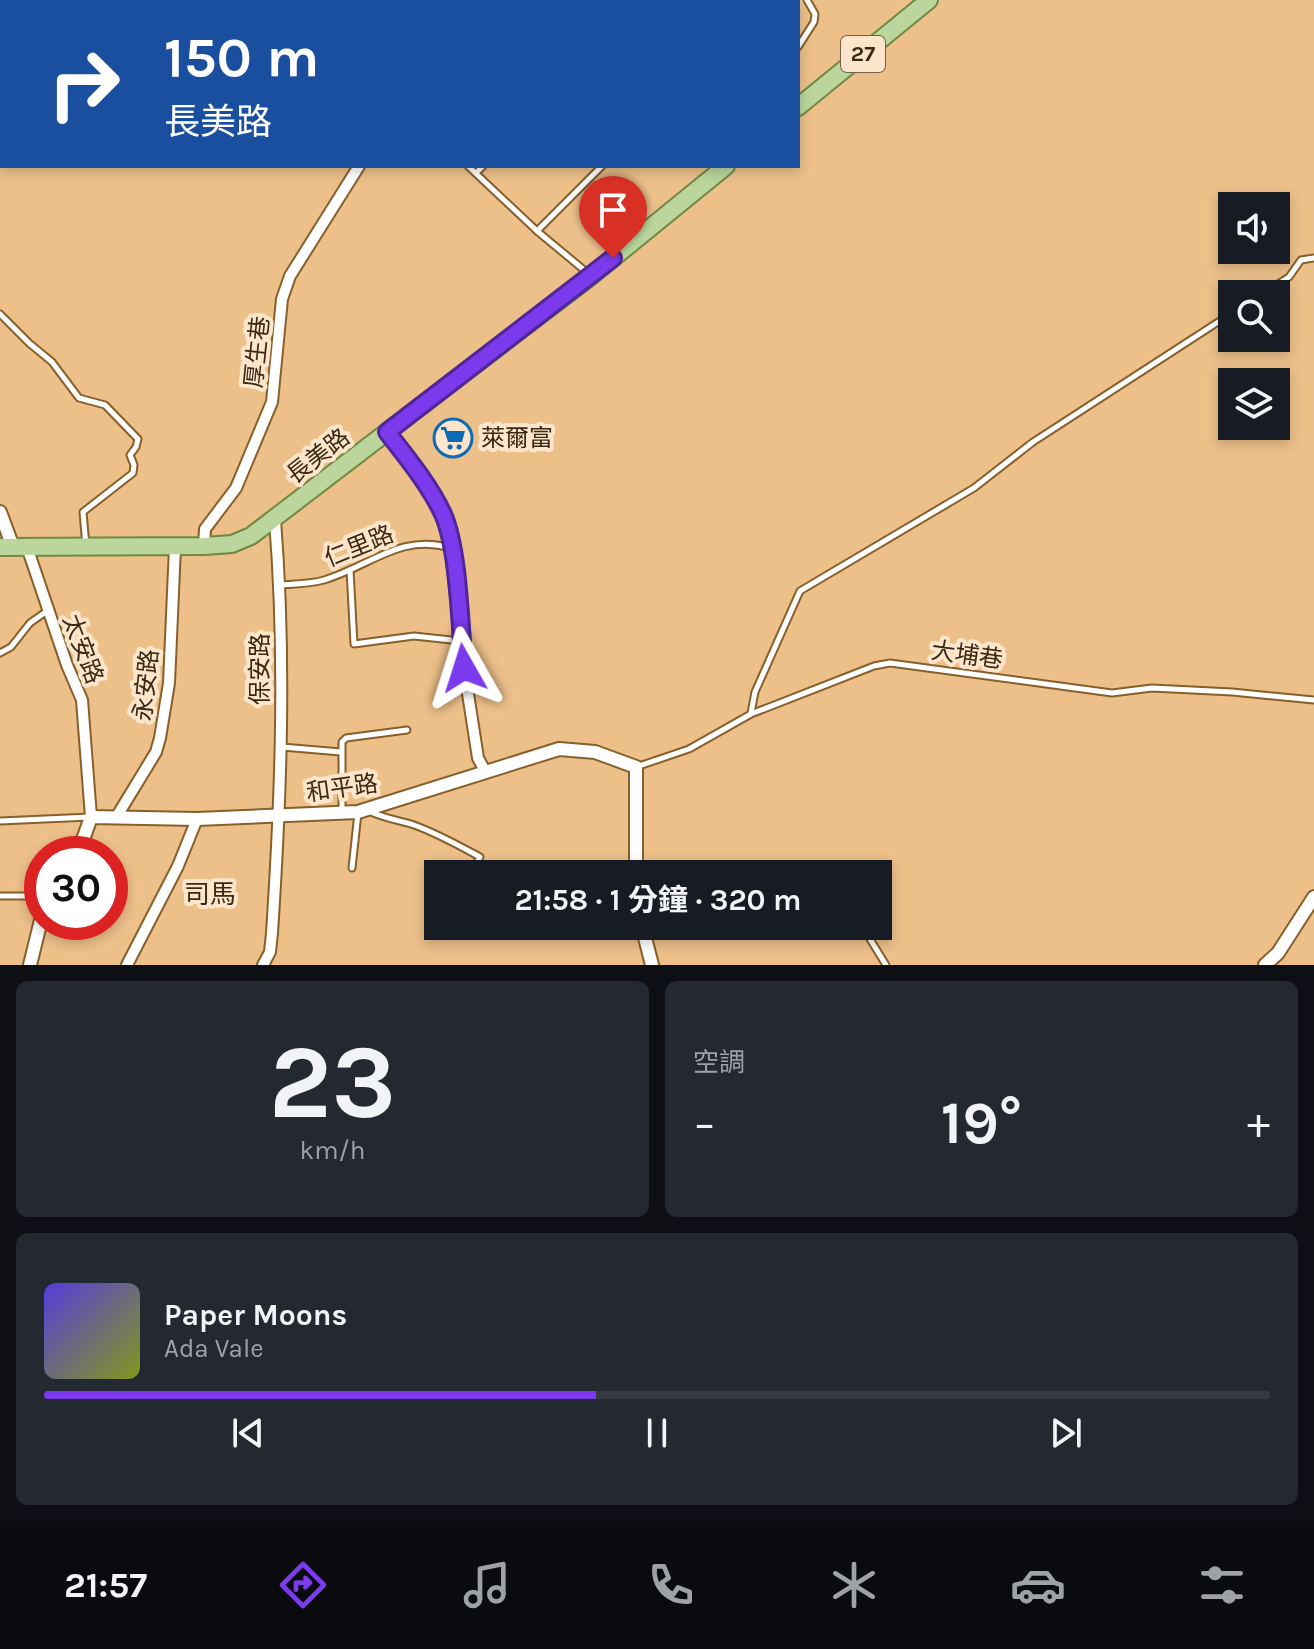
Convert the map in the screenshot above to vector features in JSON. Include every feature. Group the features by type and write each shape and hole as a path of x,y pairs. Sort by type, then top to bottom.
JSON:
{"main road":[{"name":"27","path":"800,105 929,0"},
{"name":"長美路","path":"13,547 204,546 232,544 251,536 591,276 724,168"}],"street":[{"name":"厚生巷","path":"204,546 205,529 236,488 272,402 282,299 290,276 358,168"},
{"path":"387,432 427,484 444,516 452,548 461,641 478,758 485,771"},
{"path":"0,512 13,547"},
{"name":"保安路","path":"263,965 270,952 280,817 280,585 275,520"},
{"name":"太安路","path":"13,547 47,611 82,700 91,817"},
{"name":"永安路","path":"117,816 156,752 160,738 169,683 175,547"},
{"name":"和平路","path":"91,817 197,819 363,812 559,749 595,752 624,760 636,767"},
{"path":"636,767 636,860"},
{"path":"84,836 91,817"},
{"path":"127,965 178,866 197,819"},
{"path":"1265,965 1278,953 1314,897"},
{"path":"30,965 36,940"},
{"path":"646,940 652,965"}],"lane":[{"path":"800,44 814,22 815,14 807,0"},
{"path":"470,168 537,231 591,276"},
{"path":"476,173 481,168"},
{"path":"537,231 600,168"},
{"path":"1284,280 1301,260 1314,258"},
{"path":"0,314 52,362 79,398 105,405 138,439 130,455 133,473 83,512 86,547"},
{"path":"751,714 755,692 800,591 974,488 1033,442 1218,322"},
{"name":"仁里路","path":"280,585 321,581 409,545 430,542 452,548"},
{"path":"350,570 354,644 414,636 461,641"},
{"path":"0,653 11,647 30,623 47,611"},
{"name":"大埔巷","path":"636,767 689,749 751,714 874,666 890,663 1112,693 1152,688 1314,700"},
{"path":"342,813 341,752 346,738 407,730"},
{"path":"280,746 341,752"},
{"path":"352,868 363,812 411,824 480,857 478,860"},
{"path":"0,821 91,817"},
{"path":"0,896 24,896"},
{"path":"871,940 886,965"}],"place":[{"name":"萊爾富","path":"453,438"}],"district":[{"name":"司馬","path":"210,894"}],"route":[{"path":"464,668 452,548 444,516 427,484 387,432 613,258"}]}
